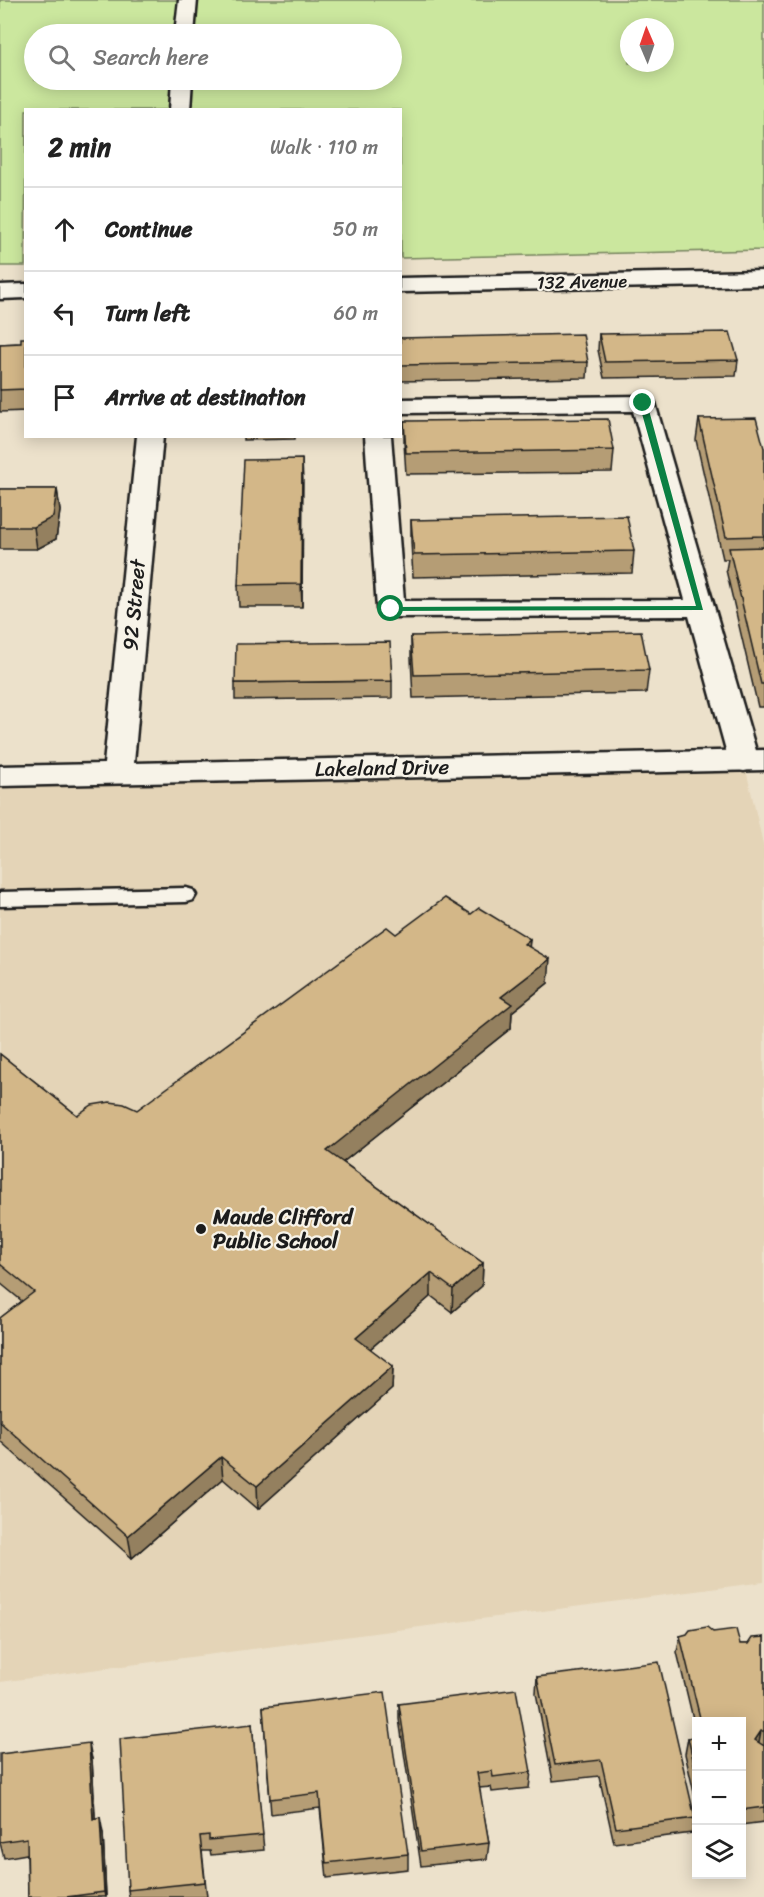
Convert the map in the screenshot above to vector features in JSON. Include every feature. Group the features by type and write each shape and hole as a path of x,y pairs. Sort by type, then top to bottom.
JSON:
{"street":[{"path":"186,24 188,0"},
{"path":"180,108 181,90"},
{"name":"132 Avenue","path":"402,285 764,278"},
{"path":"0,292 24,291"},
{"path":"402,406 643,403 700,608 754,760"},
{"name":"92 Street","path":"118,774 150,438"},
{"path":"378,438 391,609 700,608"},
{"name":"Lakeland Drive","path":"0,776 754,760"}],"lane":[{"path":"0,899 186,895"}],"shaded area":[{"path":"744,761 764,848 764,1582 0,1682 0,776"}],"green space":[{"path":"0,0 764,0 764,250 402,258 402,108 24,108 24,266 0,266"}],"building":[{"path":"730,332 738,360 605,362 599,334"},
{"path":"583,334 588,362 402,365 402,338"},
{"path":"21,338 24,338 24,389 0,390 0,344 21,343"},
{"path":"756,418 764,448 764,536 726,537 699,419"},
{"path":"608,419 614,450 406,453 404,421"},
{"path":"302,459 301,584 238,585 244,460"},
{"path":"0,489 57,489 53,517 34,527 0,527"},
{"path":"627,516 634,551 414,555 411,520"},
{"path":"764,547 764,684 761,684 729,548"},
{"path":"641,631 649,670 414,675 411,636"},
{"path":"390,642 392,681 235,683 236,644"},
{"name":"Maude Clifford Public School","path":"445,898 471,914 479,908 530,939 524,944 550,959 501,997 512,1004 327,1151 483,1263 453,1289 431,1273 356,1338 393,1366 257,1486 221,1457 128,1536 0,1422 0,1318 34,1292 0,1264 0,1054 77,1115 92,1105 110,1102 124,1104 137,1110 387,927 396,934"},
{"path":"707,1627 713,1632 736,1629 740,1644 748,1644 752,1638 764,1637 764,1731 761,1731 755,1740 764,1746 764,1807 746,1809 746,1717 700,1717 680,1636 687,1634 690,1630"},
{"path":"659,1662 692,1805 692,1818 616,1828 601,1760 555,1765 537,1677"},
{"path":"516,1689 531,1772 493,1777 492,1771 477,1773 489,1843 421,1851 399,1704"},
{"path":"385,1692 408,1854 326,1863 319,1793 270,1799 263,1707"},
{"path":"252,1724 263,1835 209,1840 209,1835 200,1836 205,1882 128,1890 120,1739"},
{"path":"688,1738 692,1738 692,1755"},
{"path":"89,1743 93,1819 100,1817 104,1892 66,1897 28,1897 27,1838 0,1842 0,1754"}],"place":[{"name":"Maude Clifford Public School","path":"201,1229"}],"route":[{"path":"391,609 700,608 643,403"}]}
